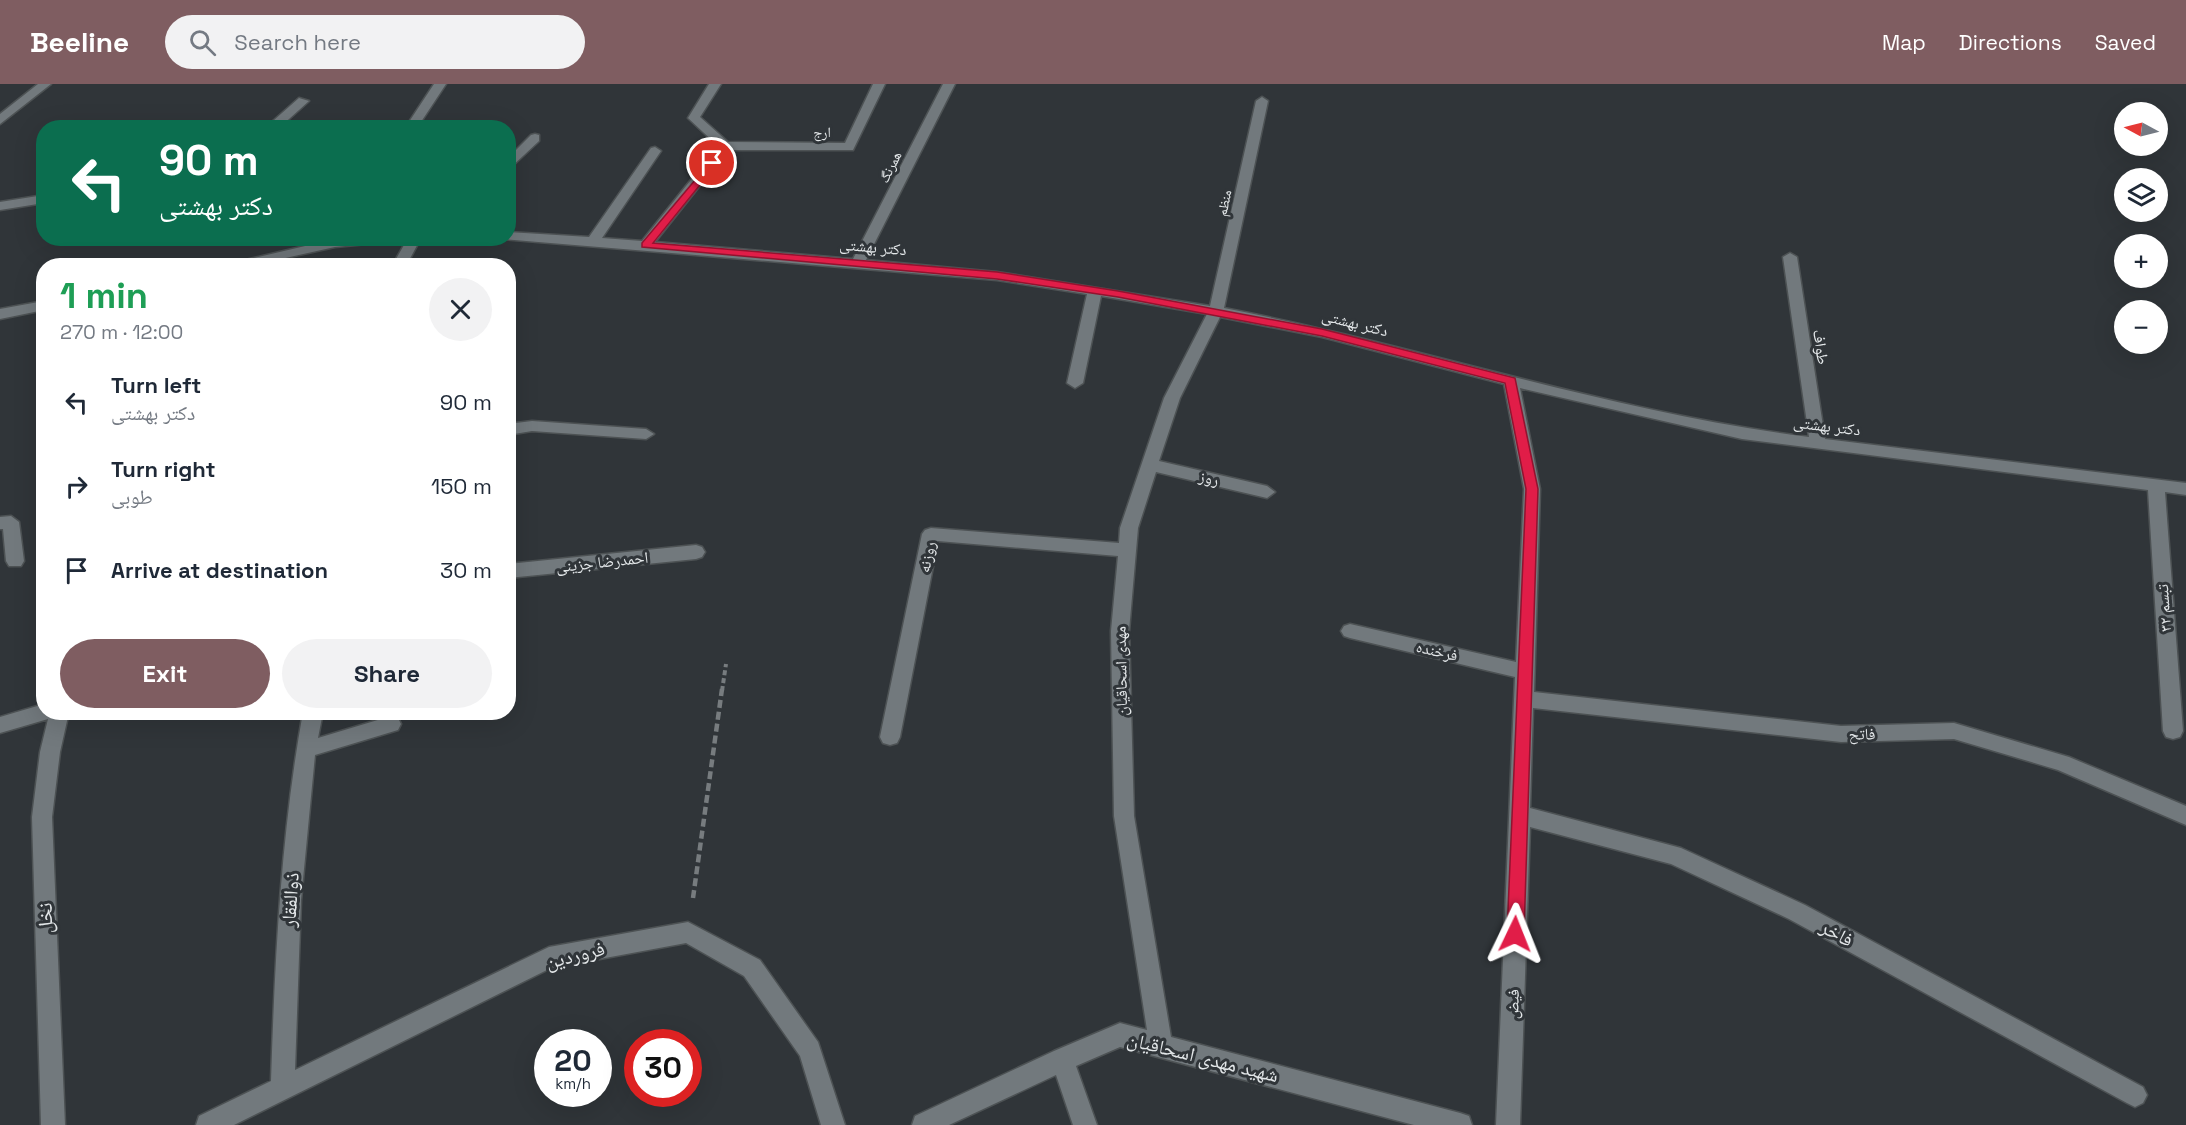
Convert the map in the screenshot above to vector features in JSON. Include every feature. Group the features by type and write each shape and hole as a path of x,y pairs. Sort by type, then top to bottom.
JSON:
{"street":[{"path":"0,120 45,84"},
{"path":"416,120 440,84"},
{"path":"646,245 725,146 694,118 715,84"},
{"name":"ارج","path":"725,146 849,147 879,84"},
{"name":"همرنگ","path":"857,264 949,84"},
{"name":"منظم","path":"1216,311 1262,100"},
{"path":"280,120 303,101"},
{"path":"516,158 535,138"},
{"path":"593,241 655,151"},
{"path":"0,206 36,200"},
{"name":"دکتر بهشتی","path":"516,236 646,245 997,276 1095,290 1322,332 1511,381 1742,434 2186,489"},
{"path":"262,258 314,246"},
{"name":"طواف","path":"1790,257 1818,443"},
{"path":"1075,383 1095,290"},
{"path":"0,314 36,307"},
{"name":"مهدی اسحاقیان","path":"1161,1045 1124,816 1120,631 1129,528 1172,398 1216,311"},
{"name":"فیض","path":"1508,1125 1532,489 1511,381"},
{"path":"516,429 532,426 646,434"},
{"name":"روز","path":"1150,465 1267,492"},
{"name":"تبسم ۳۲","path":"2156,485 2173,731"},
{"path":"0,523 11,522 15,561"},
{"name":"روزنه","path":"890,737 931,534 1127,550"},
{"name":"احمدرضا جزینی","path":"516,570 696,552"},
{"name":"فرخنده","path":"1350,631 1524,671"},
{"name":"فاتح","path":"1524,699 1841,734 1954,731 2062,763 2186,816"},
{"path":"0,725 36,714"},
{"name":"نخل","path":"53,1125 42,817 50,752 57,720"},
{"name":"ذوالفقار","path":"283,1089 288,894 305,750 311,720"},
{"path":"305,750 391,724"},
{"name":"فاخر","path":"1520,815 1684,860 1797,912 2135,1095"},
{"path":"688,932 752,968 810,1050 832,1125"},
{"name":"فروردین","path":"208,1125 549,958 688,932"},
{"name":"شهید مهدی اسحاقیان","path":"924,1125 1062,1059 1120,1035 1460,1125"},
{"path":"1062,1059 1084,1125"}],"path":[{"path":"688,932 726,664"}],"route":[{"path":"712,163 646,245 997,276 1164,301 1322,332 1511,381 1532,489 1515,934"}]}
